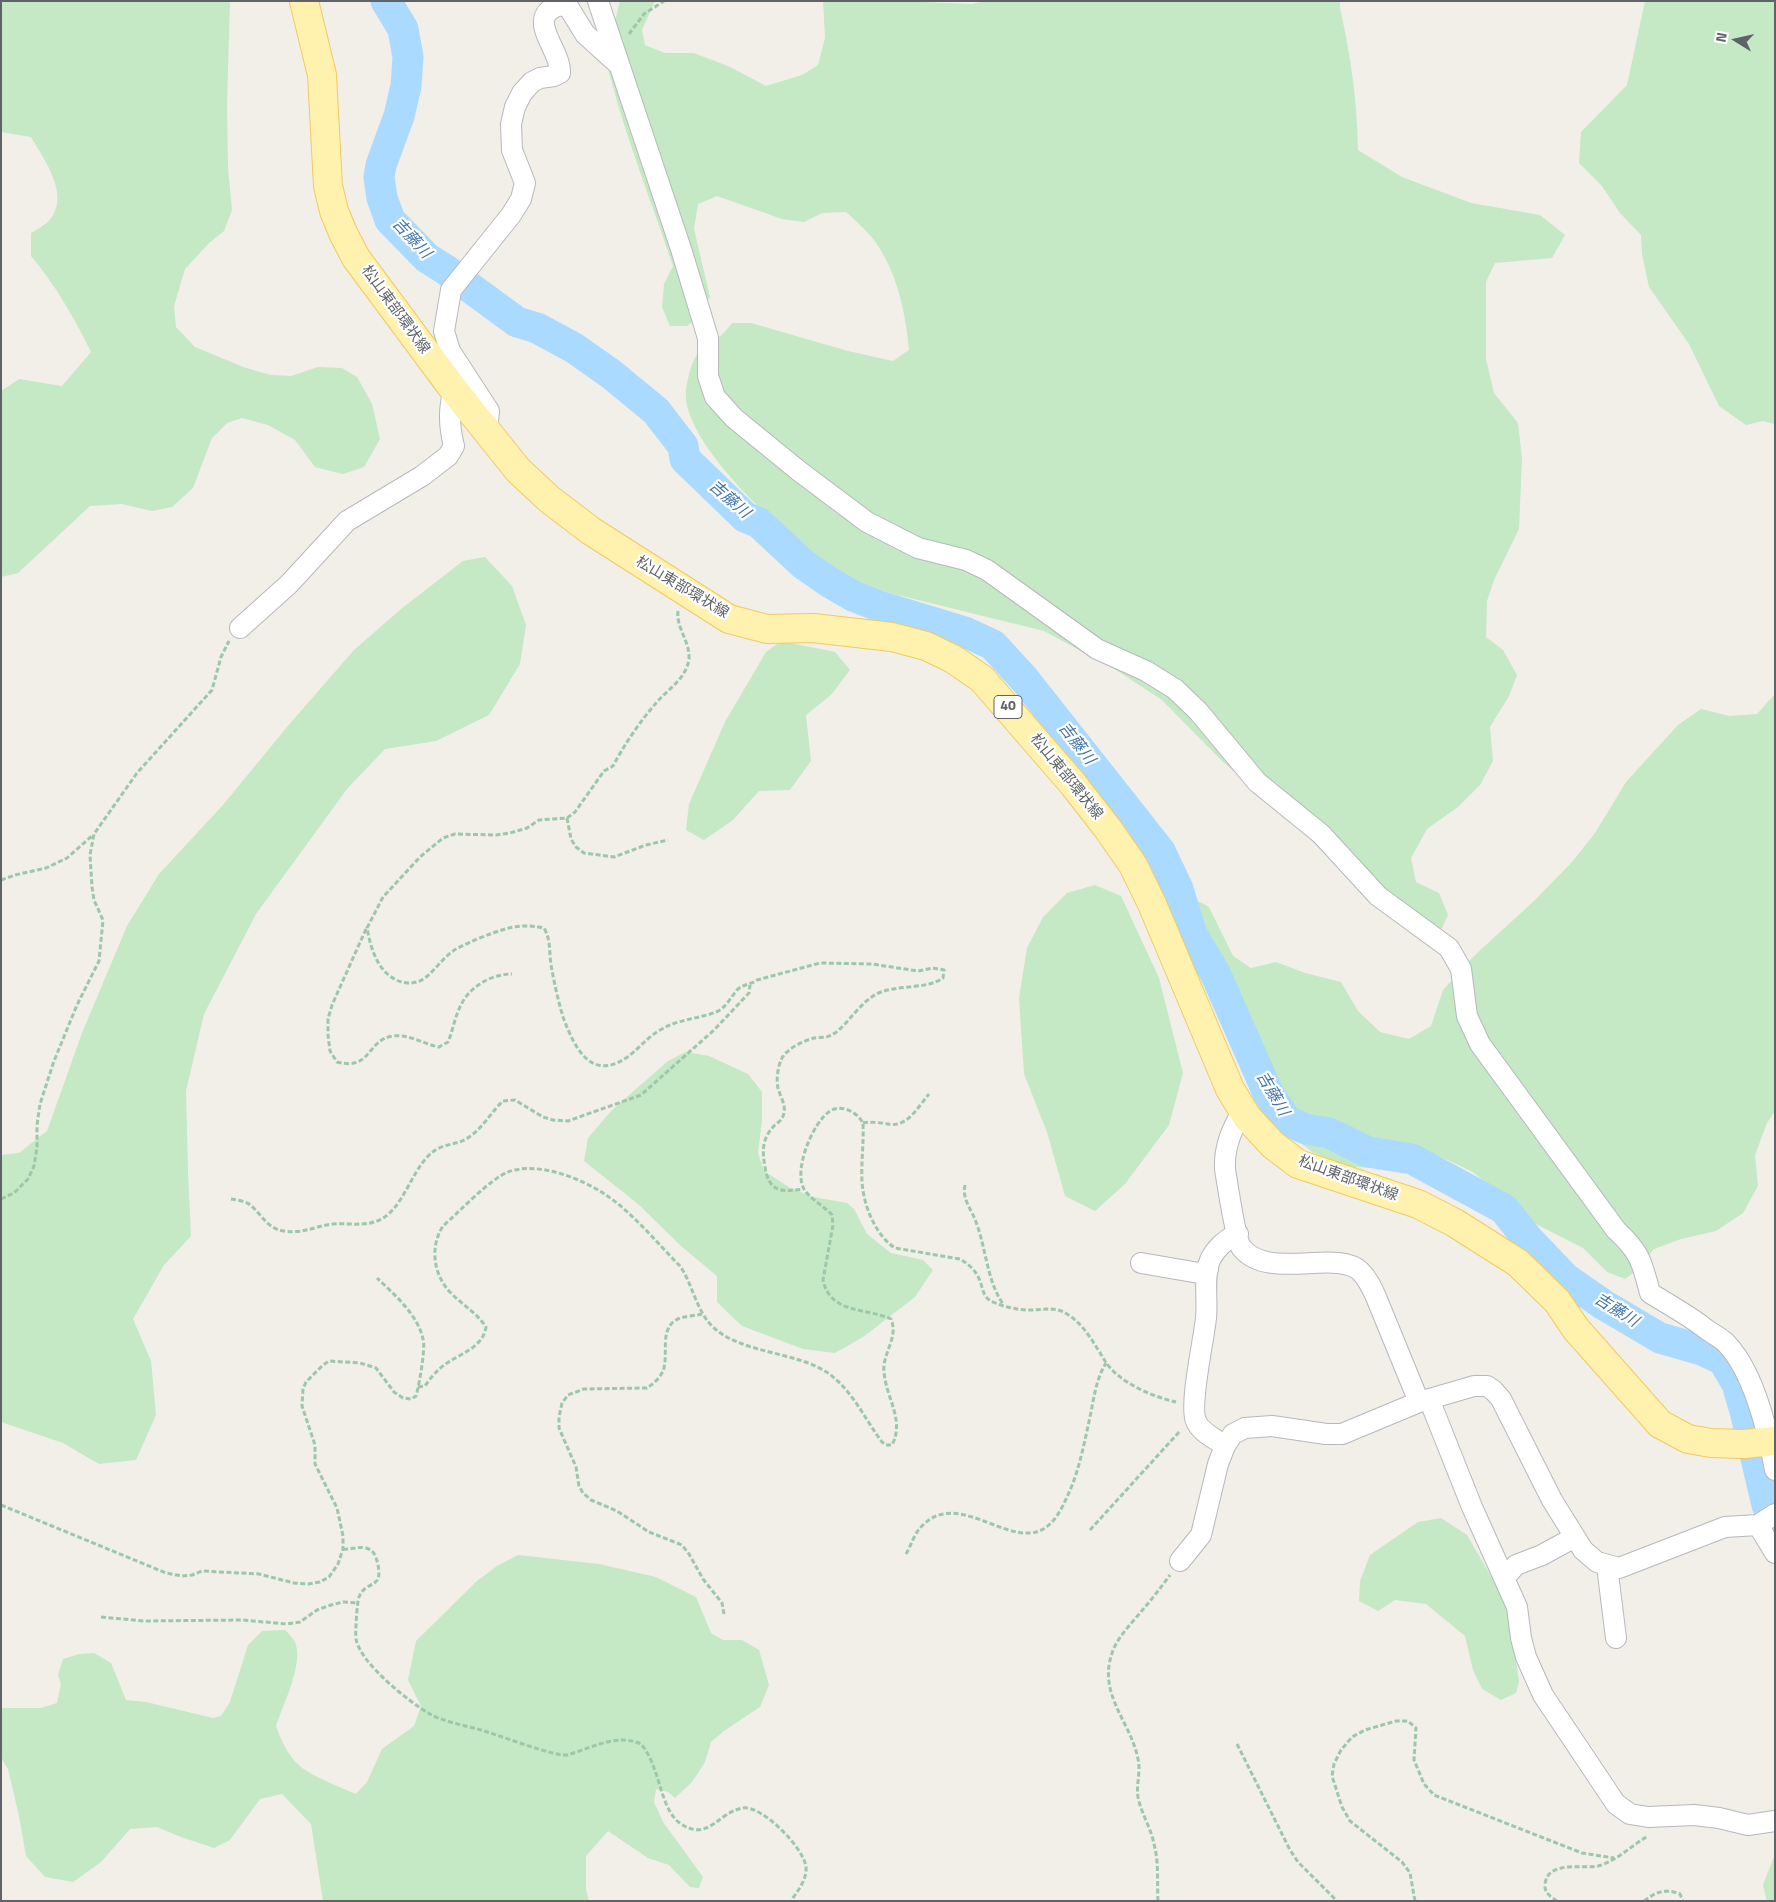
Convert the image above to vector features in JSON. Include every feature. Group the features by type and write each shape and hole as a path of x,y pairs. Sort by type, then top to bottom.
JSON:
{"main road":[{"name":"松山東部環状線","path":"304,1 322,75 328,186 342,233 356,258 454,390 518,470 549,499 590,531 730,619 767,629 813,628 892,637 926,646 953,659 982,679 1073,784 1133,865 1152,904 1230,1089 1247,1117 1273,1145 1298,1164 1418,1204 1455,1223 1518,1263 1557,1301 1576,1329 1660,1424 1688,1439 1711,1443 1763,1442"}],"street":[{"path":"598,1 678,240 708,338 708,376 715,397 734,418 867,522 918,548 966,560 987,570 1097,649 1146,671 1174,690 1198,711 1257,782 1321,834 1378,896 1449,948 1461,969 1468,1016 1480,1044 1616,1230 1632,1246 1643,1265 1650,1293 1691,1316 1724,1341 1739,1360 1750,1384 1763,1442 1775,1470"},
{"path":"487,432 489,411 450,351 444,331 451,290 521,199 525,183 512,150 511,124 515,107 522,93 532,82 560,73 561,63 546,34 543,23 546,15 554,7 561,5 568,8 585,34 619,66"},
{"path":"240,628 289,584 347,521 422,476 448,456 454,446 451,435 449,407 454,390"},
{"path":"1242,1110 1230,1132 1224,1157 1240,1245 1249,1255 1264,1262 1347,1264 1359,1270 1370,1282 1517,1607 1526,1658 1542,1695 1616,1804 1630,1814 1702,1816 1748,1825 1775,1822"},
{"path":"1225,1446 1200,1428 1196,1421 1194,1405 1206,1317 1208,1269 1211,1258 1223,1243 1230,1237 1238,1234"},
{"path":"1141,1263 1199,1274 1208,1269"},
{"path":"1180,1560 1201,1535 1218,1464 1225,1446 1233,1434 1245,1428 1259,1426 1272,1426 1326,1434 1342,1434 1424,1400 1474,1386 1487,1386 1501,1399 1552,1500 1583,1550 1597,1562 1619,1568 1629,1566 1725,1527 1765,1520 1775,1553"},
{"path":"1504,1578 1516,1565 1542,1555 1575,1537"},
{"path":"1607,1566 1616,1638"}],"path":[{"path":"619,66 626,37 644,14 664,1"},
{"path":"512,974 499,974 470,992 461,1005 448,1042 439,1047 411,1038 392,1036 380,1041 359,1063 348,1065 337,1062 330,1051 328,1019 332,1005 366,928 383,897 420,857 443,838 455,834 496,835 510,833 527,828 539,820 567,818 574,812 604,771 613,766 657,702 679,681 686,671 689,658 687,643 677,620 678,611 686,592"},
{"path":"1,880 46,868 67,858 94,834 137,774 212,690 225,649 240,628"},
{"path":"567,818 571,839 584,854 614,857 646,845 668,840"},
{"path":"1,1199 14,1193 28,1179 34,1166 40,1104 54,1061 77,1005 98,961 103,920 94,900 92,887 90,856 94,834"},
{"path":"366,928 376,960 386,973 400,983 413,984 425,978 453,951 466,944 506,927 532,925 544,928 549,937 555,986 573,1042 591,1063 604,1066 615,1064 628,1057 662,1029 685,1019 718,1012 743,986 750,985 757,980 820,962 872,964 918,971 933,968 944,970 943,978 936,983 879,992 861,1005 838,1031 829,1036 815,1038 795,1046 783,1057 778,1070 778,1088 785,1112 782,1120 766,1136 763,1143 764,1166 767,1177 776,1189 783,1191 804,1189"},
{"path":"231,1199 249,1204 272,1228 283,1231 305,1231 332,1224 370,1224 377,1222 387,1216 398,1202 423,1161 434,1150 445,1145 458,1143 469,1137 503,1101 515,1100 543,1117 568,1121 641,1095 714,1030 749,993 750,985"},
{"path":"863,1123 872,1122 892,1125 901,1123 910,1118 929,1094"},
{"path":"418,1387 425,1386 431,1377 446,1364 477,1345 484,1335 486,1327 480,1318 450,1292 441,1279 435,1258 438,1234 443,1226 494,1181 507,1172 522,1168 539,1168 558,1173 605,1194 620,1206 680,1266 687,1276 702,1314 713,1327 728,1337 827,1372 840,1382 854,1398 882,1442 886,1445 892,1445 896,1438 897,1425 895,1412 885,1383 884,1370 885,1358 894,1333 894,1327 891,1319 843,1306 830,1296 823,1280 833,1225 832,1215 804,1189 800,1176 804,1156 819,1123 830,1111 841,1109 853,1111 863,1123 863,1189 874,1223 882,1236 896,1248 960,1258 975,1272 980,1280 981,1290 988,1299 1003,1305 1019,1309 1055,1309 1068,1314 1098,1348 1106,1363 1129,1383 1148,1394 1166,1400 1194,1405"},
{"path":"965,1185 964,1200 979,1230 993,1284 1003,1305"},
{"path":"1,1505 166,1573 182,1576 202,1571 259,1574 294,1584 320,1582 329,1577 338,1564 343,1549 343,1536 337,1508 315,1464 315,1445 302,1406 303,1389 312,1376 329,1361 360,1363 376,1368 394,1392 402,1398 410,1399 416,1396 418,1387 424,1349 423,1338 414,1320 395,1294 377,1278"},
{"path":"702,1314 676,1320 670,1326 666,1336 666,1361 662,1374 654,1383 647,1388 584,1389 575,1391 568,1395 562,1403 559,1422 576,1467 583,1493 590,1500 617,1511 649,1532 682,1545 722,1603 724,1614"},
{"path":"906,1554 920,1528 933,1517 947,1513 962,1514 1006,1529 1025,1533 1040,1531 1052,1523 1062,1507 1076,1474 1081,1459 1096,1384 1106,1363"},
{"path":"1090,1530 1186,1425 1200,1428"},
{"path":"343,1549 368,1548 376,1556 380,1576 377,1581 362,1593 358,1603 356,1638 360,1650 367,1661 402,1695 431,1714 561,1755 578,1752 607,1741 620,1739 641,1744 652,1760 670,1813 688,1828 697,1831 705,1829 743,1808 752,1809 761,1814 788,1835 804,1857 805,1876 791,1901"},
{"path":"1158,1901 1155,1845 1138,1798 1137,1784 1140,1772 1138,1759 1112,1698 1108,1679 1114,1648 1123,1633 1154,1596 1180,1560"},
{"path":"100,1617 144,1621 242,1620 287,1624 300,1622 317,1610 331,1605 343,1602 358,1603"},
{"path":"1415,1901 1410,1873 1402,1862 1350,1821 1342,1807 1332,1776 1334,1764 1341,1750 1352,1737 1365,1730 1396,1721 1408,1721 1416,1728 1415,1765 1424,1784 1434,1795 1582,1853 1614,1858"},
{"path":"1237,1744 1290,1850 1298,1862 1337,1901"},
{"path":"1557,1901 1547,1894 1544,1887 1550,1872 1562,1867 1599,1866 1660,1830 1670,1816"},
{"path":"1644,1901 1657,1892 1671,1890 1680,1894 1683,1901"}],"green space":[{"path":"1,1 230,1 227,104 228,168 232,210 224,231 209,243 185,269 174,306 176,327 195,347 246,368 271,375 291,376 318,367 342,368 357,377 372,404 380,439 364,467 343,474 315,467 295,440 268,425 242,418 227,423 212,438 193,488 172,507 152,511 122,504 90,506 18,573 1,577 1,391 19,379 62,386 91,352 64,302 31,256 31,233 48,222 55,212 57,190 49,168 31,137 1,132"},
{"path":"620,1 655,1 642,30 645,45 665,53 694,53 730,67 766,86 802,75 818,65 825,38 823,1 972,4 985,1 1340,1 1353,79 1358,150 1402,177 1471,203 1540,215 1565,235 1552,258 1495,263 1486,282 1486,359 1494,393 1518,423 1522,458 1519,529 1494,580 1487,601 1486,637 1503,650 1517,675 1509,696 1490,727 1493,761 1480,785 1458,807 1427,829 1411,858 1416,882 1439,893 1448,915 1442,928 1413,935 1381,910 1281,810 1223,762 1162,700 1116,670 1044,631 894,594 848,579 834,571 792,538 742,489 719,463 700,436 689,411 686,389 692,365 698,353 721,335 732,323 751,323 848,351 893,361 909,350 900,296 891,270 875,241 846,212 822,213 804,222 782,219 717,196 698,204 694,229 710,297 693,321 687,326 670,326 662,307 664,284 673,266 624,125 601,38 615,21"},
{"path":"1645,1 1775,1 1775,424 1763,421 1746,425 1719,406 1689,344 1649,287 1642,254 1641,235 1620,213 1602,186 1579,163 1581,132 1627,85"},
{"path":"485,557 512,586 526,625 520,664 489,715 436,741 385,749 347,789 256,914 204,1014 186,1091 191,1236 164,1265 133,1319 151,1361 156,1415 136,1460 99,1464 63,1443 1,1422 1,1155 19,1153 47,1131 82,1033 127,926 159,874 223,805 354,650 401,609 463,561"},
{"path":"781,641 835,652 850,670 831,695 806,715 811,761 790,790 759,791 733,820 704,840 686,830 689,804 725,722 766,652"},
{"path":"1775,694 1775,1111 1767,1123 1755,1155 1758,1186 1743,1213 1716,1231 1681,1239 1654,1249 1633,1273 1625,1279 1607,1272 1583,1248 1524,1218 1498,1191 1471,1171 1430,1152 1403,1147 1386,1168 1349,1167 1312,1152 1291,1135 1265,1094 1240,1037 1178,937 1177,904 1184,898 1200,902 1209,907 1233,956 1251,968 1276,962 1305,973 1341,982 1358,1011 1380,1032 1409,1039 1431,1026 1443,990 1475,955 1534,901 1572,862 1595,833 1626,782 1678,725 1701,709 1729,716 1757,714"},
{"path":"1095,885 1121,896 1159,978 1183,1073 1169,1125 1125,1184 1095,1211 1065,1196 1047,1132 1024,1074 1019,998 1027,948 1043,917 1067,893"},
{"path":"686,1052 709,1056 748,1074 762,1092 762,1121 758,1153 764,1171 789,1187 813,1197 847,1203 854,1209 867,1234 891,1253 923,1260 933,1270 915,1297 863,1337 835,1353 803,1349 742,1326 717,1302 717,1276 681,1246 638,1204 584,1161 588,1138 612,1110 668,1061"},
{"path":"1441,1518 1467,1535 1507,1604 1519,1681 1516,1693 1501,1700 1482,1689 1473,1670 1465,1636 1426,1604 1395,1600 1378,1611 1359,1601 1360,1581 1370,1555 1418,1522"},
{"path":"518,1555 599,1564 656,1577 696,1597 711,1633 723,1640 742,1640 759,1650 769,1685 760,1707 711,1742 705,1762 692,1782 675,1798 668,1792 656,1789 654,1802 663,1822 703,1877 699,1888 690,1887 669,1865 648,1858 608,1831 586,1856 586,1889 589,1901 323,1901 311,1824 282,1794 260,1799 230,1840 214,1848 157,1827 130,1829 101,1862 73,1882 45,1877 26,1856 8,1769 1,1758 1,1708 41,1708 57,1703 61,1684 58,1675 63,1659 79,1654 94,1653 111,1663 126,1700 146,1702 213,1718 221,1716 230,1702 248,1645 262,1631 285,1630 295,1642 297,1661 292,1684 276,1726 280,1737 292,1758 305,1770 356,1794 367,1782 382,1749 414,1726 421,1706 408,1680 416,1641 477,1581 497,1566"},
{"path":"1775,1854 1775,1901 1767,1901 1763,1885"}],"waterway":[{"name":"吉藤川","path":"386,1 403,29 408,57 406,86 399,116 381,165 379,177 382,198 390,220 427,258 517,322 537,328 574,348 611,374 656,411 683,446 685,459 745,517 759,523 803,564 853,596 876,605 965,632 993,645 1025,680 1160,851 1178,889 1191,932 1216,975 1268,1093 1287,1121 1306,1129 1329,1133 1368,1152 1412,1159 1504,1209 1527,1238 1565,1278 1604,1305 1660,1338 1702,1350 1723,1360 1737,1384 1767,1505 1775,1519"}]}
